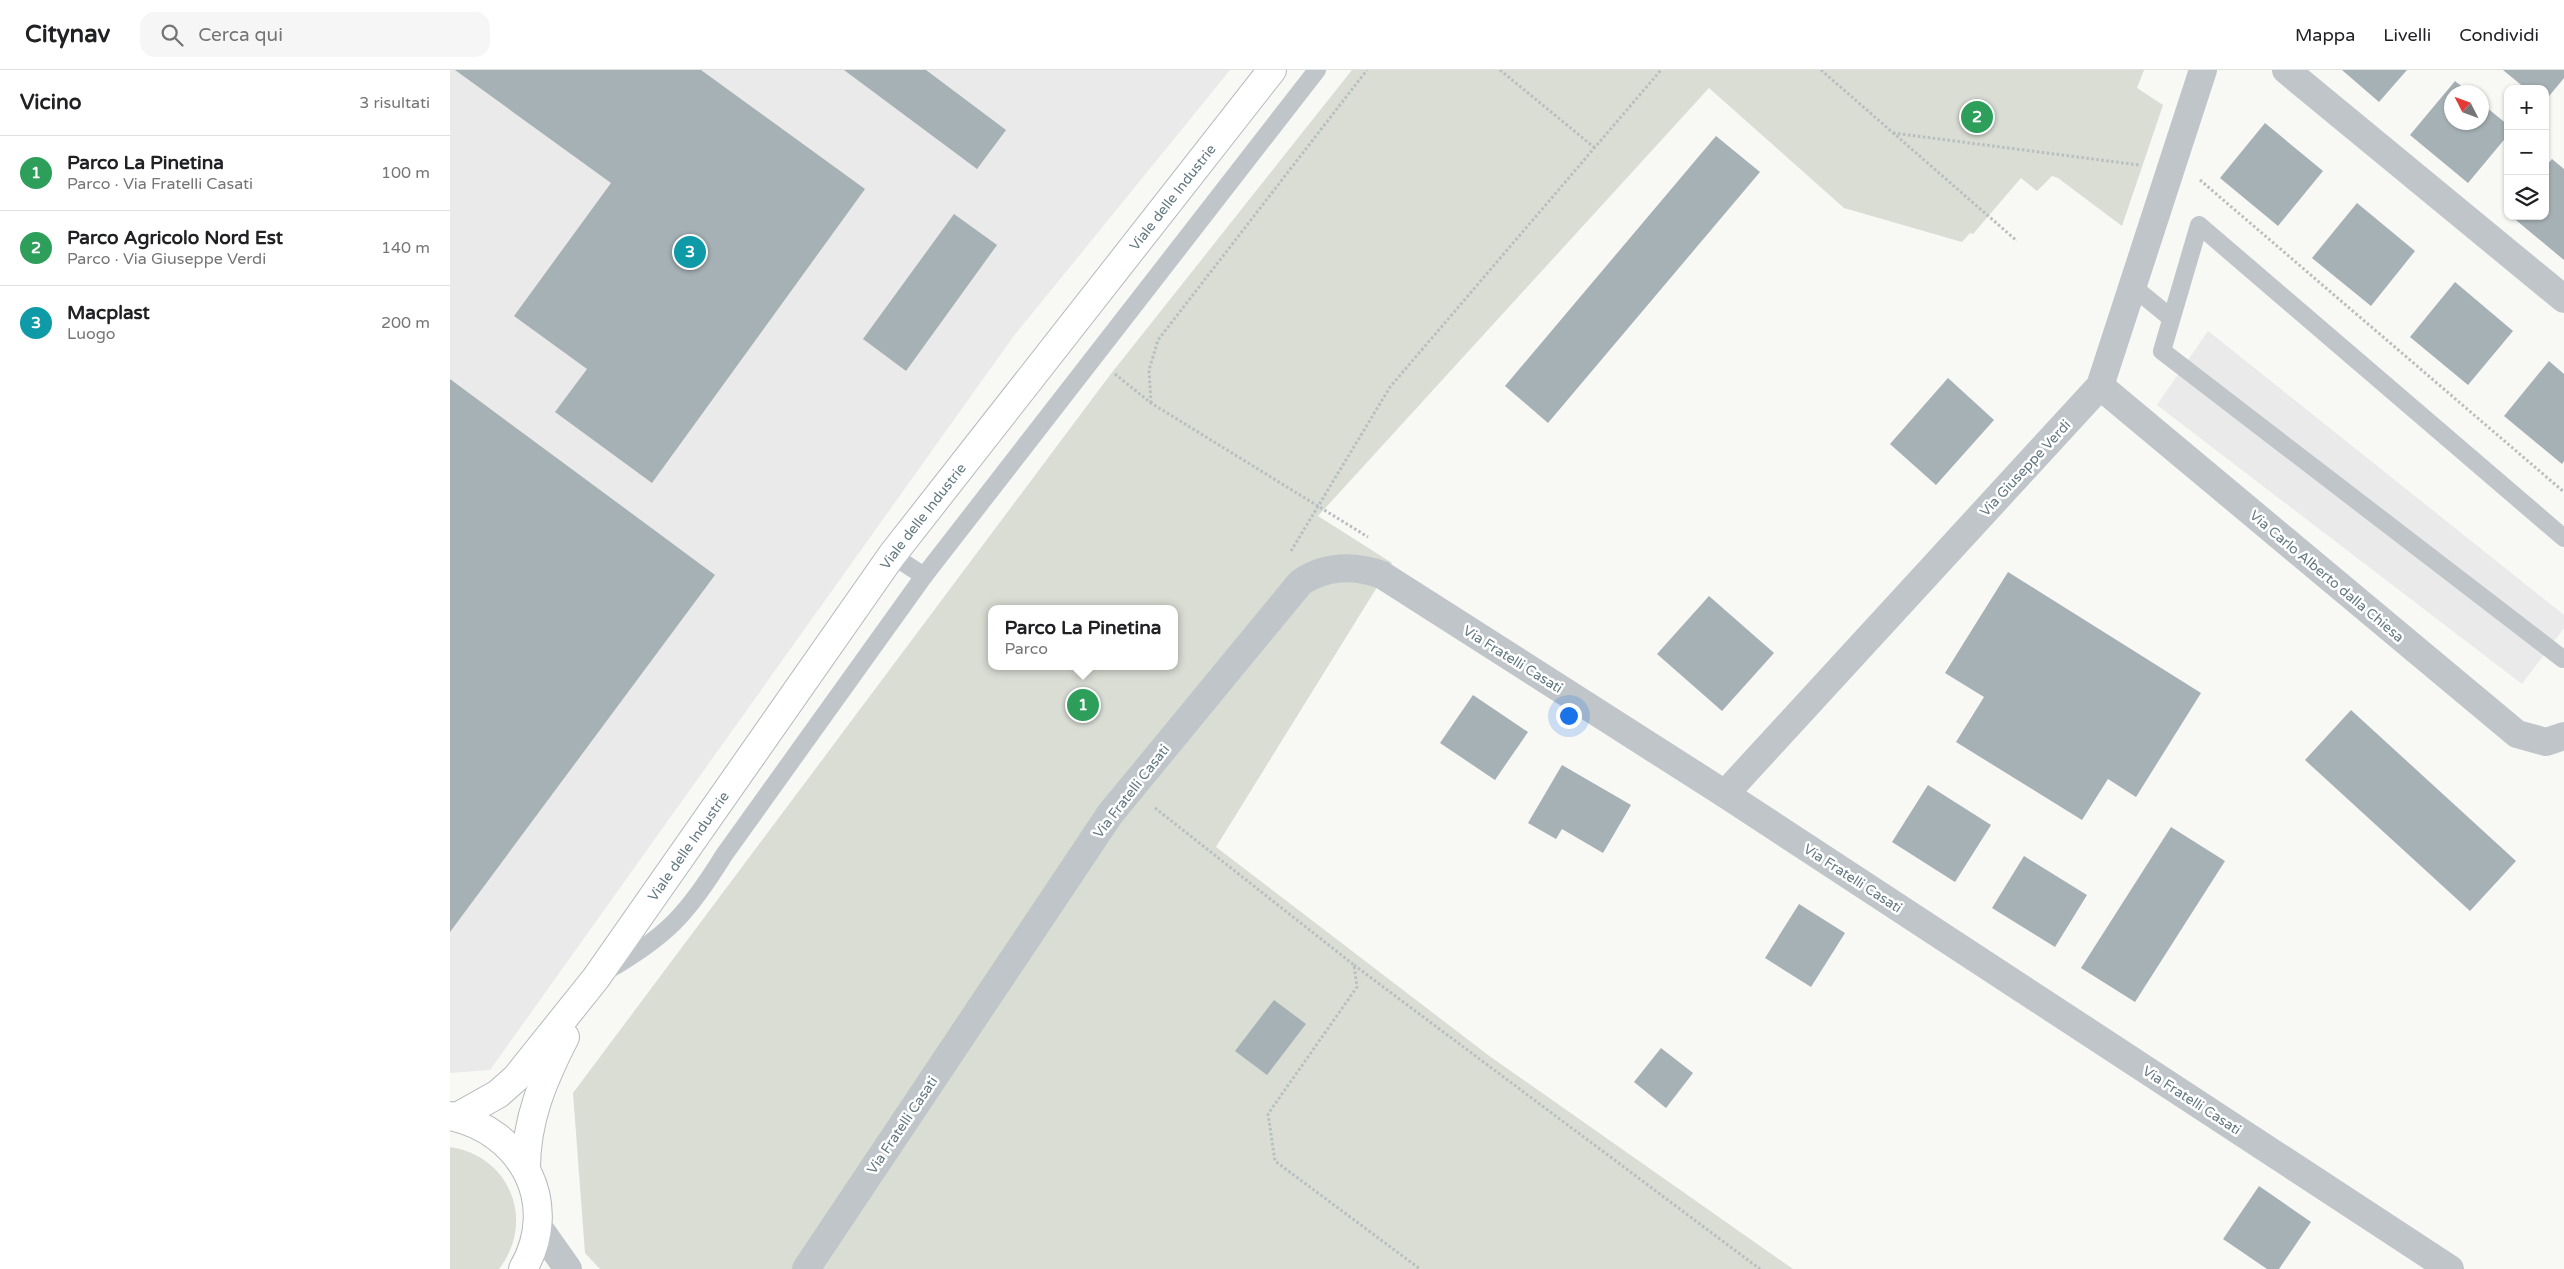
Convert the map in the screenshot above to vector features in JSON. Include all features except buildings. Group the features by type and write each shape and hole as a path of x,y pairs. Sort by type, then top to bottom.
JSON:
{"street":[{"name":"Viale delle Industrie","path":"453,1117 498,1094 516,1078 596,978 892,555 1272,70"},
{"name":"Via Giuseppe Verdi","path":"1725,794 2100,386 2203,70"},
{"path":"2286,70 2564,299"},
{"name":"Via Carlo Alberto dalla Chiesa","path":"2100,386 2517,734 2546,742 2564,736"},
{"name":"Via Fratelli Casati","path":"806,1269 1110,814 1300,583 1309,577 1334,569 1362,568 1382,575 1725,794 2450,1269"},
{"name":"Viale delle Industrie","path":"526,1168 527,1137 544,1079 596,978"},
{"path":"453,1117 474,1122 498,1136 515,1152 526,1168 535,1193 537,1225 530,1254 523,1269"},
{"path":"537,1225 568,1269"}],"lane":[{"path":"596,978 640,952 664,934 687,910 724,855 924,576 1317,70"},
{"path":"2564,538 2199,225 2162,351 2564,658"},
{"path":"2132,286 2171,318"},
{"path":"892,555 924,576"}],"path":[{"path":"1151,403 1150,370 1158,340 1367,70"},
{"path":"1500,70 1595,148"},
{"path":"1288,556 1390,387 1662,70"},
{"path":"1821,70 2017,241"},
{"path":"1893,133 2170,169 2196,177 2564,492"},
{"path":"1094,357 1151,403 1369,538"},
{"path":"1131,789 1354,965 1760,1269"},
{"path":"1354,965 1357,987 1268,1114 1275,1161 1420,1269"}],"shaded area":[{"path":"450,70 1230,70 1013,337 490,1070 450,1073"},
{"path":"1352,70 2144,70 2137,88 2163,105 2122,226 2058,178 2052,176 2037,191 2021,178 1973,234 1970,233 1962,242 1844,208 1709,88 1318,516 1392,563 1216,847 1488,1055 1793,1269 600,1269 585,1253 573,1093 1110,375"},
{"path":"2208,331 2564,615 2564,628 2522,684 2157,405"},
{"path":"450,1147 471,1153 488,1163 502,1177 511,1193 516,1212 515,1231 510,1250 499,1269 450,1269"}],"place":[{"name":"Parco Agricolo Nord Est","path":"1977,117"},
{"name":"Macplast","path":"690,252"},
{"name":"Parco La Pinetina","path":"1083,705"}]}
